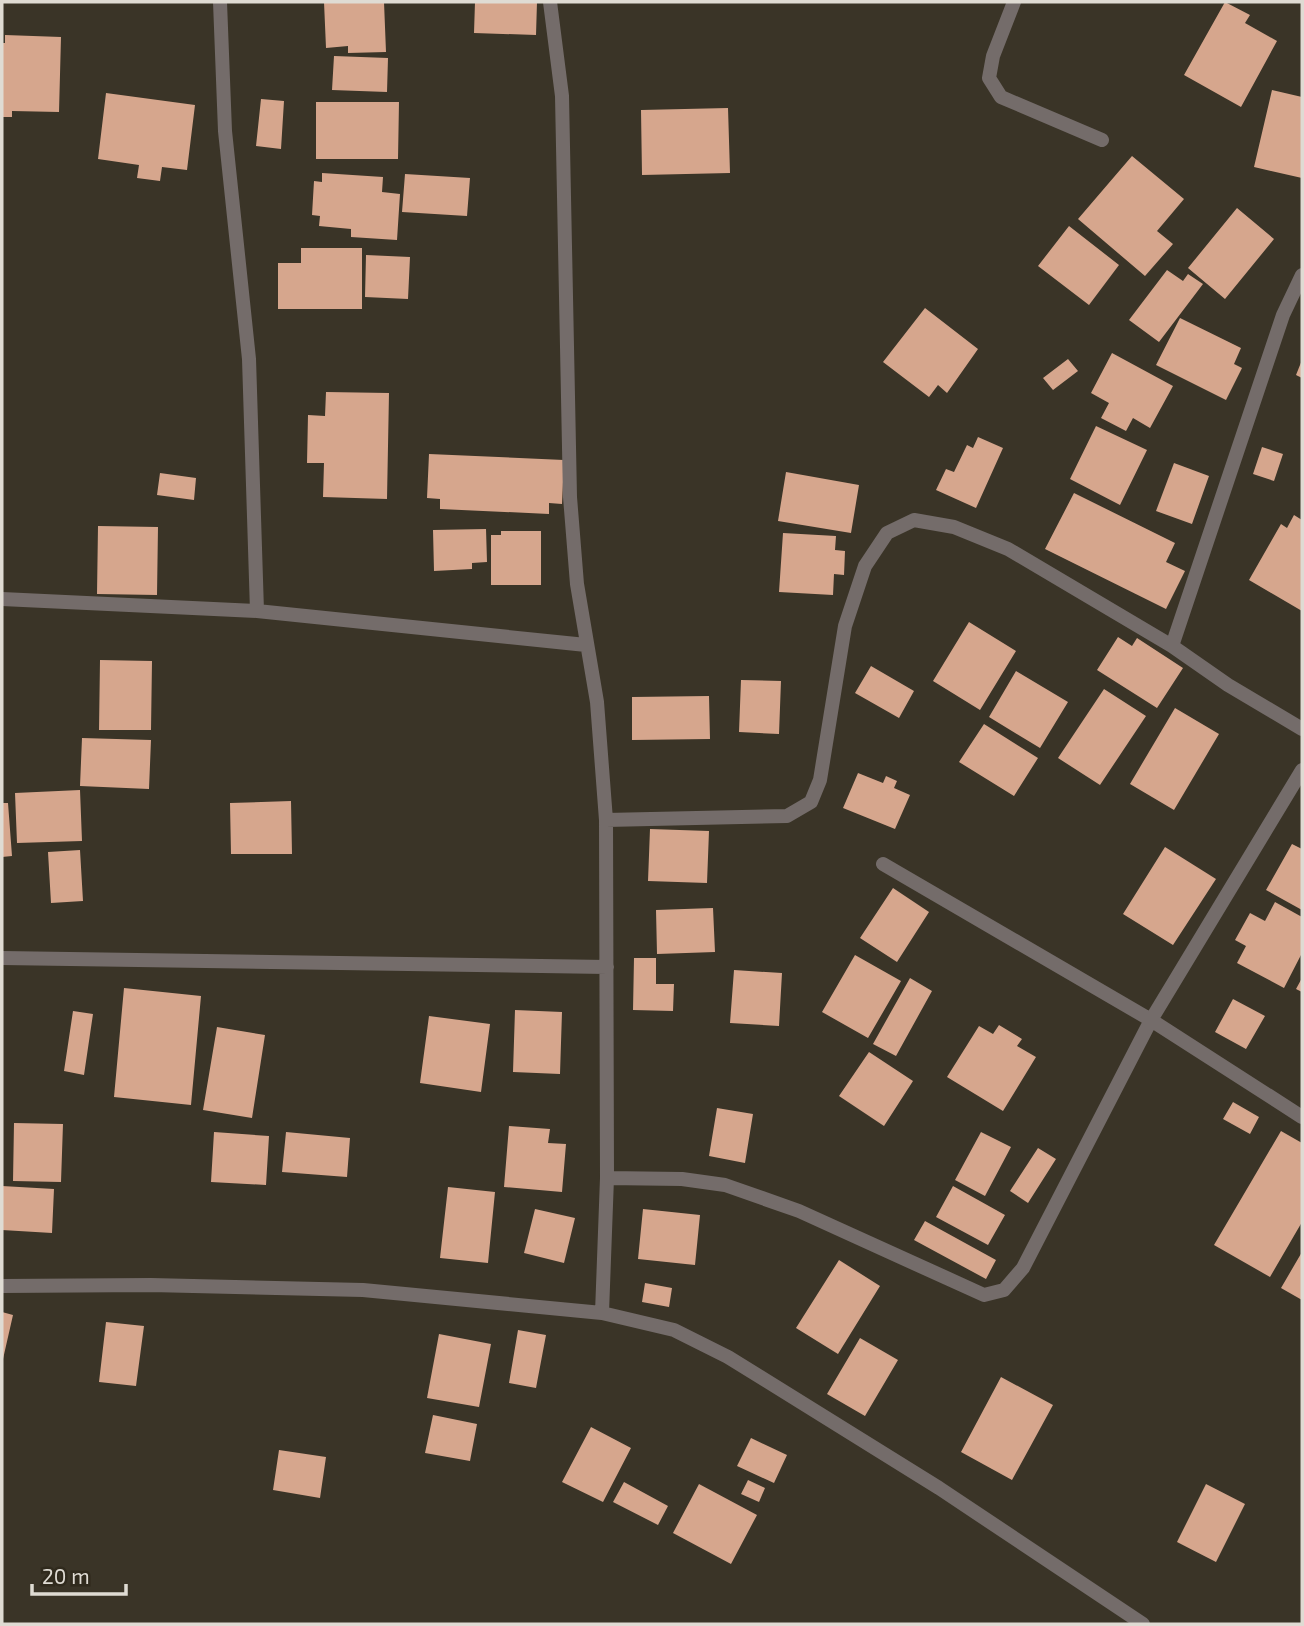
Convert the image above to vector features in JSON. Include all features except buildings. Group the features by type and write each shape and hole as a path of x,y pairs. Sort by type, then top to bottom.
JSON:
{"street":[{"path":"220,2 225,131 249,359 257,611"},
{"path":"550,2 562,96 570,497 577,584 597,702 606,820 607,1178 602,1313"},
{"path":"1014,2 993,56 989,78 1001,97 1102,140"},
{"path":"1172,646 1283,315 1302,275"},
{"path":"606,820 787,816 811,802 820,780 845,626 865,566 887,533 914,520 954,527 1008,549 1172,646 1228,685 1302,729"},
{"path":"2,600 257,611 586,645"},
{"path":"607,1178 682,1179 725,1185 799,1211 984,1295 1004,1290 1023,1268 1151,1020 1302,770"},
{"path":"883,863 1151,1020 1302,1117"},
{"path":"2,958 607,967"},
{"path":"2,1286 151,1285 363,1290 602,1313 674,1330 728,1357 939,1488 1143,1624"}]}
